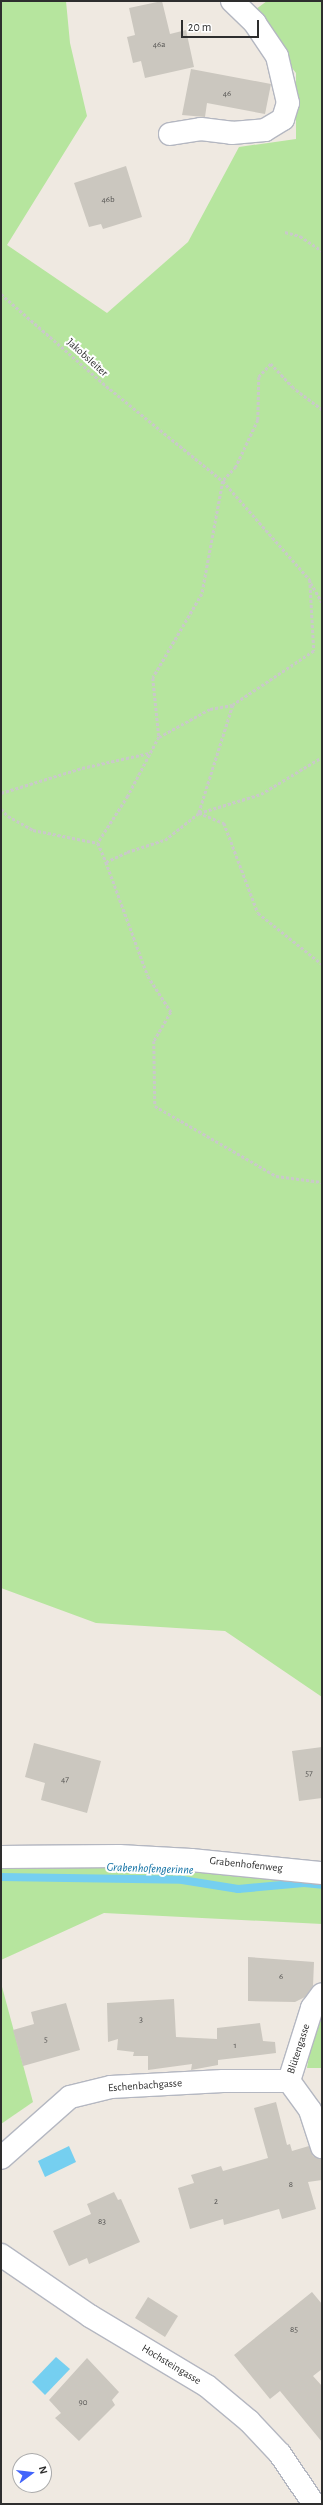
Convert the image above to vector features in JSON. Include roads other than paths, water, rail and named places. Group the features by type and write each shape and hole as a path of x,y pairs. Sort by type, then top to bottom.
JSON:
{"street":[{"path":"170,134 201,129 232,133 265,130 283,119 288,103 277,56 255,23 232,1"},
{"name":"Grabenhofenweg","path":"1,1857 118,1856 177,1859 322,1873"},
{"name":"Blütengasse","path":"322,1994 312,2008 289,2081 310,2110 322,2147"},
{"name":"Eschenbachgasse","path":"1,2158 70,2097 111,2087 223,2081 289,2081"},
{"name":"Hochsteingasse","path":"1,2255 90,2316 207,2386 249,2421 280,2454 314,2504"}],"water":[{"path":"69,2146 76,2162 45,2177 38,2161"},
{"path":"56,2357 70,2369 45,2395 32,2382"}],"waterway":[{"name":"Grabenhofengerinne","path":"1,1877 182,1880 238,1889 304,1883 322,1885"}]}
